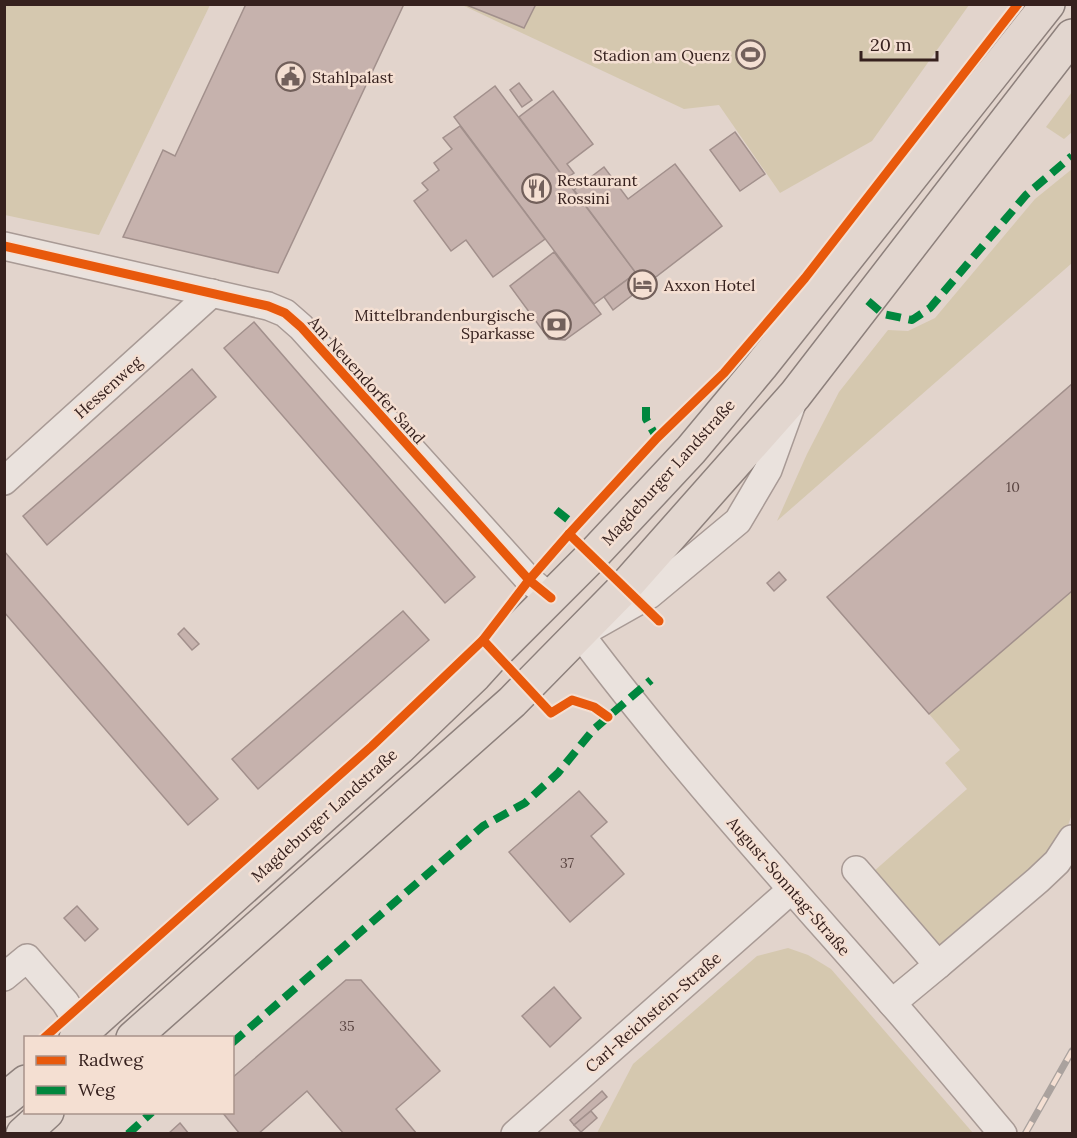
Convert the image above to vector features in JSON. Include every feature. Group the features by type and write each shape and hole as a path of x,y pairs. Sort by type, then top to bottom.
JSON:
{"main road":[{"name":"Magdeburger Landstraße","path":"83,1035 399,748 592,556 691,450 761,366 1048,4"},
{"path":"135,1036 512,702 624,588 795,395 1072,36"},
{"path":"551,598 580,634"},
{"path":"4,1100 24,1084"},
{"path":"23,1134 46,1114"}],"street":[{"name":"Am Neuendorfer Sand","path":"4,246 268,306 285,313 301,327 529,580 551,598"},
{"name":"Hessenweg","path":"4,481 212,293"},
{"name":"August-Sonntag-Straße","path":"580,634 618,686 1003,1134"},
{"path":"892,1003 1038,880 1057,862 1072,839"},
{"path":"855,870 938,964"},
{"name":"Carl-Reichstein-Straße","path":"515,1134 791,890"},
{"path":"4,977 27,958 65,1002 83,1035"}],"shaded area":[{"path":"5,4 210,5 99,235 5,215"},
{"name":"Stadion am Quenz","path":"462,5 969,5 872,141 780,193 719,105 684,109"},
{"path":"1072,92 1072,132 1064,139 1046,127"},
{"path":"1072,169 1072,263 777,521 807,454 839,392 888,330 908,331 935,318 1035,199"},
{"path":"1072,591 1072,814 1066,831 1048,860 951,946 938,947 873,872 967,789 945,763 960,750 929,714"},
{"path":"788,948 808,955 831,969 973,1133 597,1133 633,1064 757,956"}],"building":[{"name":"Stahlpalast","path":"246,4 404,4 278,273 123,237 163,150 175,156"},
{"path":"464,4 536,4 524,28"},
{"path":"519,83 532,100 522,107 510,90"},
{"path":"495,86 636,273 594,304 454,117"},
{"path":"553,91 593,144 567,164 574,173 565,179 519,117"},
{"path":"460,126 545,239 493,277 466,240 451,251 414,201 428,190 422,183 439,170 434,163 452,149 443,138"},
{"path":"735,132 765,174 740,191 710,150"},
{"path":"675,164 722,226 613,310 604,297 636,273 574,190 604,167 628,199"},
{"path":"554,252 601,314 565,340 549,339 510,286"},
{"path":"254,322 475,577 445,603 224,348"},
{"path":"192,369 216,397 47,545 23,516"},
{"path":"1072,384 1072,591 929,714 827,597"},
{"path":"4,551 218,799 188,825 4,612"},
{"path":"779,572 786,580 774,591 767,583"},
{"path":"403,611 429,640 258,789 232,759"},
{"path":"184,628 199,644 192,650 178,634"},
{"path":"579,791 607,822 591,836 624,874 570,922 509,852"},
{"path":"77,906 98,929 85,941 64,918"},
{"path":"346,980 361,980 440,1071 396,1109 417,1134 344,1134 307,1091 258,1134 240,1134 224,1114 234,1114 234,1076"},
{"path":"554,987 581,1018 550,1047 522,1016"},
{"path":"602,1091 607,1097 574,1125 570,1120"},
{"path":"591,1111 597,1118 581,1132 574,1125"},
{"path":"180,1123 189,1134 168,1134"}],"railway":[{"path":"1025,1134 1072,1051"}],"marked path":[{"path":"868,301 883,314 912,320 930,308 1026,195 1072,156"},
{"path":"646,407 646,419 657,438"},
{"path":"556,510 576,526"},
{"path":"234,1041 483,826 525,803 558,773 593,730 651,680"},
{"path":"128,1134 150,1114"}],"cycle path":[{"path":"46,1036 372,746 483,640 529,580 569,534 657,438 724,373 805,278 1018,4"},
{"path":"4,246 268,306 285,313 301,327 529,580 551,598"},
{"path":"569,534 659,621"},
{"path":"483,640 551,713 572,700 594,707 608,717"}],"place":[{"name":"Stadion am Quenz","path":"751,55"},
{"name":"Stahlpalast","path":"291,77"},
{"name":"Restaurant Rossini","path":"536,189"},
{"name":"Axxon Hotel","path":"643,285"},
{"name":"Mittelbrandenburgische Sparkasse","path":"556,324"}]}
